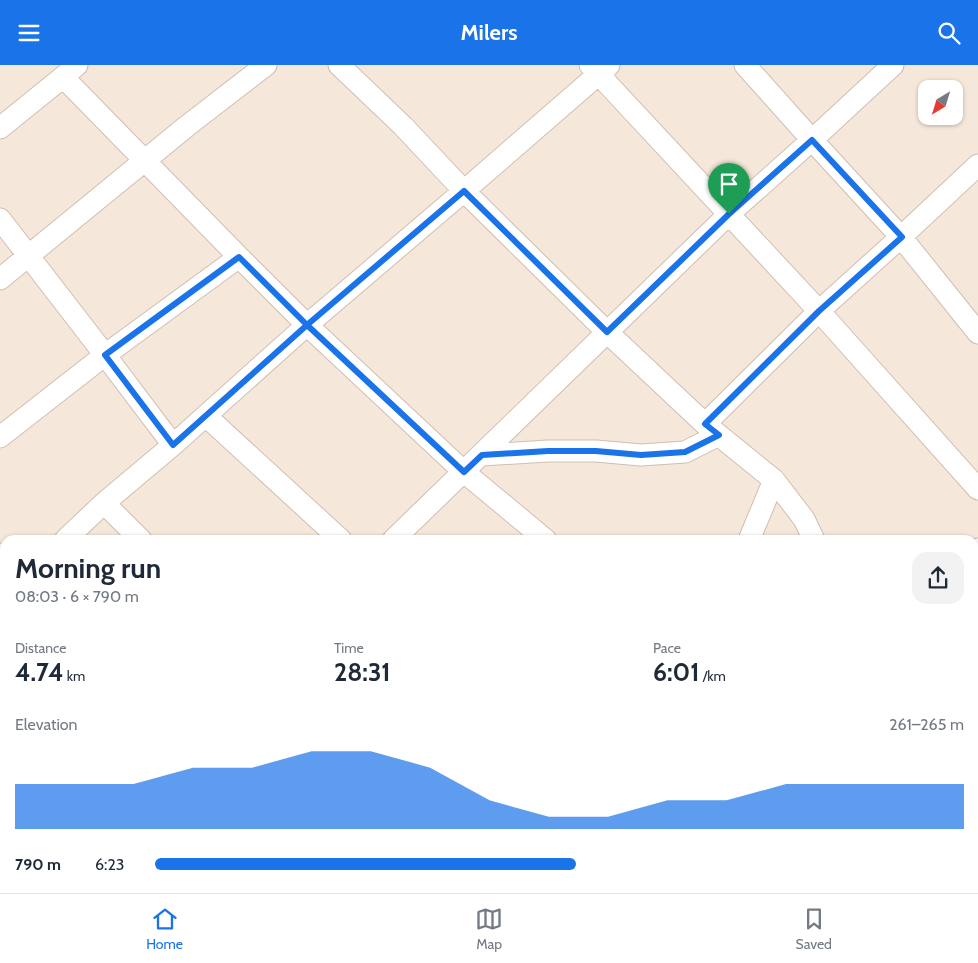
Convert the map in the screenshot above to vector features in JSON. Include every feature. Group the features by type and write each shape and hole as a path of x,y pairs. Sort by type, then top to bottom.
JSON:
{"street":[{"path":"0,279 187,125 266,65"},
{"path":"339,65 403,126 464,191 607,332 712,429 774,480 804,519 822,535"},
{"path":"745,65 902,237 978,333"},
{"path":"398,535 729,214 893,65"},
{"path":"70,535 104,503 173,445 307,325 464,191 599,68 978,489"},
{"path":"0,128 70,71 145,161 307,325 464,472 540,535"},
{"path":"482,455 548,451 596,451 641,455 685,452 712,429 819,311 902,237 978,165"},
{"path":"0,219 173,445"},
{"path":"0,437 105,355 239,257"},
{"path":"206,416 336,535"},
{"path":"751,535 774,480"},
{"path":"104,503 136,535"},
{"path":"804,519 812,535"}],"shaded area":[{"path":"0,65 978,65 978,535 0,535"}],"route":[{"path":"729,214 607,332 464,191 307,325 239,257 105,355 173,445 307,325 464,472 482,455 548,451 596,451 641,455 685,452 719,435 705,424 819,311 902,237 812,140 729,214"}]}
